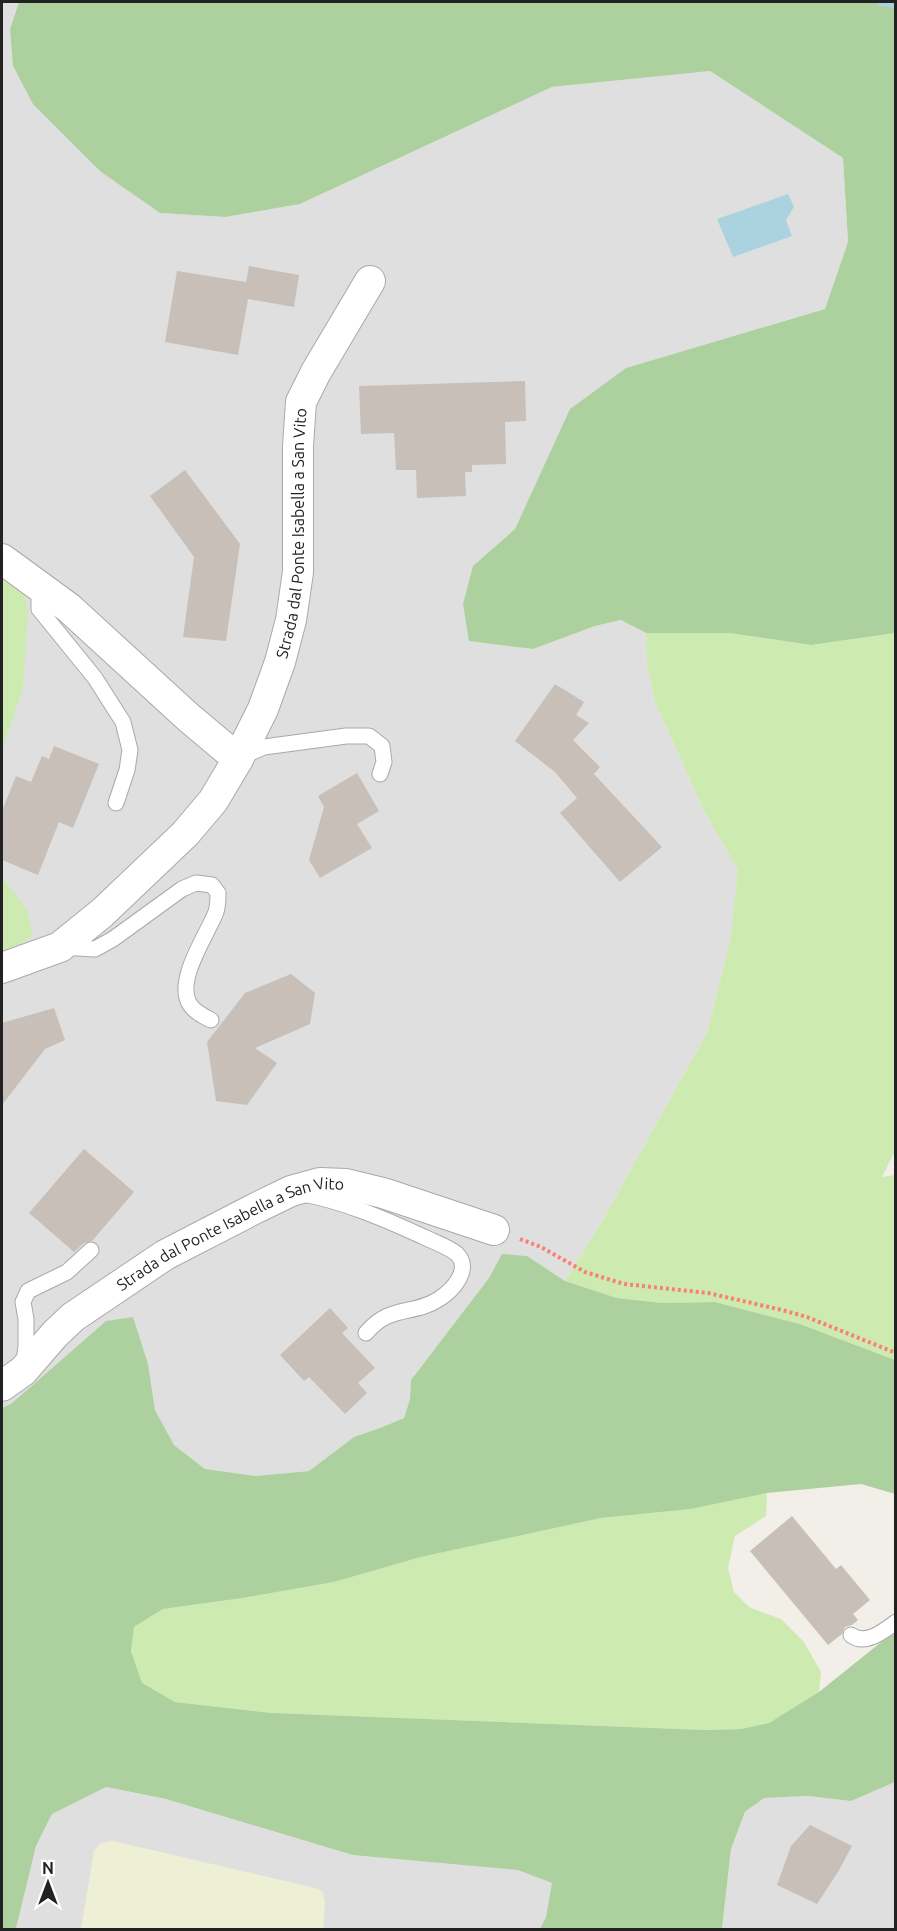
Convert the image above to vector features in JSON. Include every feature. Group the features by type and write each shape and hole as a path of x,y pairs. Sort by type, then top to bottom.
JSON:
{"street":[{"name":"Strada dal Ponte Isabella a San Vito","path":"2,968 60,947 102,913 185,834 213,801 238,759 263,709 280,662 291,620 298,573 298,446 301,402 316,372 370,281"},
{"path":"2,559 69,609 238,759"},
{"name":"Strada dal Ponte Isabella a San Vito","path":"12,1379 73,1317 165,1255 291,1191 320,1183 346,1184 383,1193 494,1230"}],"lane":[{"path":"39,587 39,609 95,678 123,722 130,750 127,770 116,803"},
{"path":"238,759 264,747 346,736 369,736 382,746 384,762 380,774"},
{"path":"60,947 95,949 113,939 182,889 196,883 212,885 218,893 217,909 186,979 189,1005 211,1020"},
{"path":"291,1191 319,1197 404,1228 457,1254 463,1265 462,1275 440,1299 387,1315 366,1333"},
{"path":"12,1379 26,1328 23,1302 28,1291 67,1272 92,1250"},
{"path":"851,1635 865,1639 896,1622"}],"path":[{"path":"494,1230 541,1247 585,1272 624,1284 708,1293 782,1310 807,1317 896,1353"}],"shaded area":[{"path":"2,2 19,2 10,29 101,172 160,213 225,217 300,204 552,87 710,71 843,158 848,242 825,309 626,368 571,409 515,529 473,566 470,641 533,649 595,626 622,620 646,633 647,665 655,702 705,813 738,870 730,940 707,1033 601,1223 565,1281 527,1256 502,1255 489,1278 411,1380 410,1399 404,1418 354,1437 309,1471 256,1476 205,1469 174,1445 155,1410 148,1364 2,1408"},
{"path":"895,1782 895,1929 722,1930 731,1849 745,1813 763,1798 808,1796 851,1801"},
{"path":"106,1787 518,1870 599,1880 642,1930 16,1930 36,1846 52,1814"}],"green space":[{"path":"19,2 895,2 895,633 811,645 729,633 646,633 621,620 595,626 533,649 469,641 463,604 473,566 515,529 570,409 626,368 825,309 848,242 843,158 710,71 552,87 300,204 225,217 160,213 101,172 33,104 13,66 10,29"},
{"path":"2,575 24,592 28,611 23,688 2,751"},
{"path":"646,633 729,633 811,645 895,633 896,1149 882,1177 895,1175 895,1360 800,1324 715,1302 662,1303 617,1298 565,1281 601,1223 707,1033 730,940 738,870 705,813 655,702 647,665"},
{"path":"2,881 6,882 27,910 33,935 14,950 2,953"},
{"path":"502,1254 527,1256 565,1281 617,1298 662,1303 715,1302 800,1324 895,1360 895,1494 861,1484 767,1493 691,1509 601,1518 421,1557 334,1582 163,1609 134,1627 131,1651 142,1683 175,1702 272,1713 705,1730 741,1729 769,1723 819,1692 895,1631 895,1782 851,1801 808,1796 764,1798 745,1812 731,1849 722,1929 540,1929 546,1917 552,1883 518,1870 353,1855 166,1799 106,1787 52,1814 36,1846 16,1929 2,1930 2,1408 11,1404 106,1321 133,1317 148,1364 155,1410 174,1445 205,1469 256,1476 309,1471 354,1437 404,1418 410,1399 411,1380 489,1278"},
{"path":"767,1493 766,1516 735,1536 728,1568 734,1592 749,1607 781,1619 804,1642 821,1672 819,1693 769,1723 741,1729 705,1730 272,1713 175,1702 142,1684 131,1651 134,1627 163,1609 334,1582 421,1557 601,1518 691,1509"},
{"path":"113,1841 315,1888 323,1892 325,1903 323,1929 81,1929 94,1851 101,1843"}],"water":[{"path":"788,194 794,207 786,220 792,236 733,257 717,219"}],"building":[{"path":"249,266 299,275 294,307 248,299 238,355 165,342 177,271 246,282"},
{"path":"525,381 526,421 505,422 506,464 472,465 472,472 465,472 466,496 417,498 416,470 396,470 394,433 361,434 359,386"},
{"path":"185,470 240,544 226,641 183,637 194,557 150,496"},
{"path":"555,684 584,702 576,715 589,723 573,740 600,767 594,774 662,847 620,882 560,813 577,798 555,772 515,741"},
{"path":"54,746 99,764 73,828 59,822 38,875 2,860 2,811 16,776 31,782 42,756 49,759"},
{"path":"357,773 379,811 357,824 372,848 320,878 309,860 324,807 318,796"},
{"path":"291,974 315,993 310,1024 255,1048 277,1063 247,1105 216,1101 207,1042 245,993"},
{"path":"54,1008 65,1040 45,1049 2,1105 2,1023"},
{"path":"84,1149 134,1192 92,1241 84,1243 74,1252 29,1213"},
{"path":"330,1308 348,1328 342,1333 375,1368 358,1383 367,1393 345,1414 309,1377 304,1381 280,1355"},
{"path":"792,1516 836,1569 841,1565 870,1600 853,1614 858,1620 845,1627 842,1634 828,1645 750,1551"},
{"path":"810,1825 852,1846 817,1904 777,1885 791,1846"}],"waterway":[{"path":"881,2 896,4"}]}
